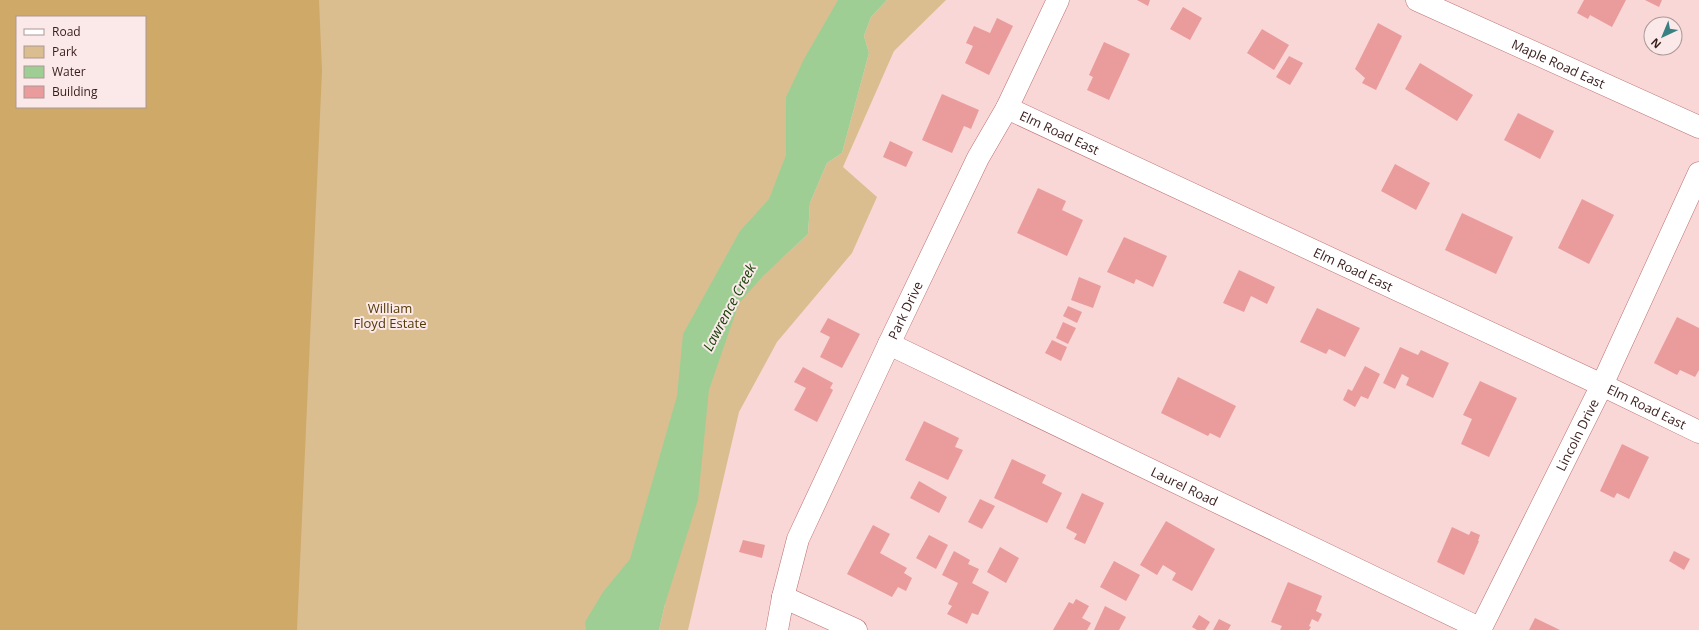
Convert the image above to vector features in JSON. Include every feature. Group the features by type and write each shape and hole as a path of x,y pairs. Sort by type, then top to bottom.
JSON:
{"street":[{"name":"Park Drive","path":"777,630 783,597 798,540 889,344 978,158 1007,108 1058,0"},
{"name":"Maple Road East","path":"1417,0 1699,127"},
{"name":"Elm Road East","path":"1007,108 1602,385 1699,432"},
{"name":"Lincoln Drive","path":"1481,630 1602,385 1699,173"},
{"name":"Laurel Road","path":"889,344 1481,630"},
{"path":"783,597 856,630"}],"green space":[{"name":"William Floyd Estate","path":"0,0 868,0 781,259 808,234 810,203 827,163 842,153 869,53 864,36 871,17 887,0 946,0 894,51 843,167 877,197 852,253 777,342 739,412 688,630 659,630 665,604 631,630 0,630"}],"shaded area":[{"path":"0,0 319,0 322,71 297,630 0,630"}],"water":[{"name":"Lawrence Creek","path":"838,0 887,0 871,17 864,36 869,53 842,153 827,163 810,203 808,234 763,276 739,303 709,390 698,500 665,604 659,630 586,630 585,622 603,592 630,559 677,396 683,334 740,231 769,199 786,155 786,97 804,59"}],"building":[{"path":"1137,0 1150,0 1148,6"},
{"path":"1584,0 1626,0 1612,27 1590,15 1588,19 1577,13"},
{"path":"1645,0 1662,0 1659,7"},
{"path":"1183,7 1202,18 1190,40 1170,29"},
{"path":"997,18 1013,26 989,75 965,63 973,46 966,43 974,26 990,33"},
{"path":"1378,23 1402,36 1376,90 1362,83 1365,78 1355,69"},
{"path":"1262,29 1289,45 1274,70 1247,53"},
{"path":"1104,42 1130,54 1109,100 1087,90 1093,77 1089,75"},
{"path":"1289,56 1303,63 1290,85 1276,77"},
{"path":"1420,63 1473,95 1457,121 1405,89"},
{"path":"942,94 979,110 971,129 964,126 952,153 922,140"},
{"path":"1518,113 1554,131 1540,159 1504,140"},
{"path":"890,141 913,152 906,167 883,157"},
{"path":"1395,164 1430,183 1416,210 1381,191"},
{"path":"1038,188 1066,201 1062,210 1083,220 1067,256 1017,233"},
{"path":"1582,199 1614,215 1589,264 1558,248"},
{"path":"1462,213 1513,237 1496,274 1445,250"},
{"path":"1124,237 1167,256 1153,287 1136,279 1134,284 1107,272"},
{"path":"1239,270 1275,287 1267,304 1251,296 1244,312 1223,303"},
{"path":"1079,277 1101,286 1093,308 1071,300"},
{"path":"1068,306 1082,312 1077,323 1063,316"},
{"path":"1317,308 1360,328 1345,357 1329,349 1326,354 1300,342"},
{"path":"1677,317 1699,328 1699,370 1695,377 1680,370 1677,375 1654,363"},
{"path":"828,318 860,334 842,368 820,357 830,337 820,332"},
{"path":"1063,322 1076,328 1068,344 1056,338"},
{"path":"1052,340 1067,347 1061,361 1045,353"},
{"path":"1400,347 1418,355 1421,350 1449,363 1433,398 1406,385 1409,378 1402,374 1395,389 1383,383"},
{"path":"1365,366 1380,374 1368,399 1361,396 1355,407 1343,400 1348,389 1352,391"},
{"path":"803,367 833,383 830,388 833,390 817,422 794,410 806,388 794,382"},
{"path":"1178,377 1236,406 1220,438 1210,433 1208,436 1161,413"},
{"path":"1480,381 1517,398 1489,457 1461,444 1472,419 1463,415"},
{"path":"924,421 959,438 955,447 963,450 948,480 905,460"},
{"path":"1622,444 1649,457 1629,499 1617,493 1614,498 1600,491"},
{"path":"1012,459 1046,475 1042,483 1062,493 1047,523 994,498"},
{"path":"919,481 947,497 939,513 910,498"},
{"path":"1082,493 1104,503 1085,544 1074,539 1077,534 1066,528"},
{"path":"980,499 995,506 982,529 968,522"},
{"path":"1166,521 1215,549 1192,591 1172,580 1176,573 1163,565 1157,575 1140,565"},
{"path":"873,525 890,534 880,553 907,568 904,573 912,578 906,591 898,587 892,597 847,574"},
{"path":"1452,527 1469,535 1471,531 1480,535 1479,541 1464,575 1437,562"},
{"path":"929,535 948,545 936,569 916,558"},
{"path":"743,540 765,545 762,558 739,552"},
{"path":"1000,547 1019,558 1006,583 987,572"},
{"path":"954,551 970,560 968,564 979,569 972,583 989,592 978,615 972,613 967,624 947,614 952,606 948,604 958,583 942,575"},
{"path":"1674,551 1690,559 1684,570 1669,561"},
{"path":"1114,561 1140,575 1126,601 1100,587"},
{"path":"1288,582 1322,596 1316,611 1322,614 1318,622 1312,619 1309,630 1280,630 1282,626 1271,622"},
{"path":"1076,599 1089,606 1082,618 1091,623 1087,630 1053,630 1069,602 1073,604"},
{"path":"1105,606 1126,617 1119,630 1094,630"},
{"path":"1199,615 1210,622 1205,630 1197,630 1192,627"},
{"path":"1535,618 1560,630 1529,630"},
{"path":"1219,619 1231,625 1228,630 1213,630"}]}
